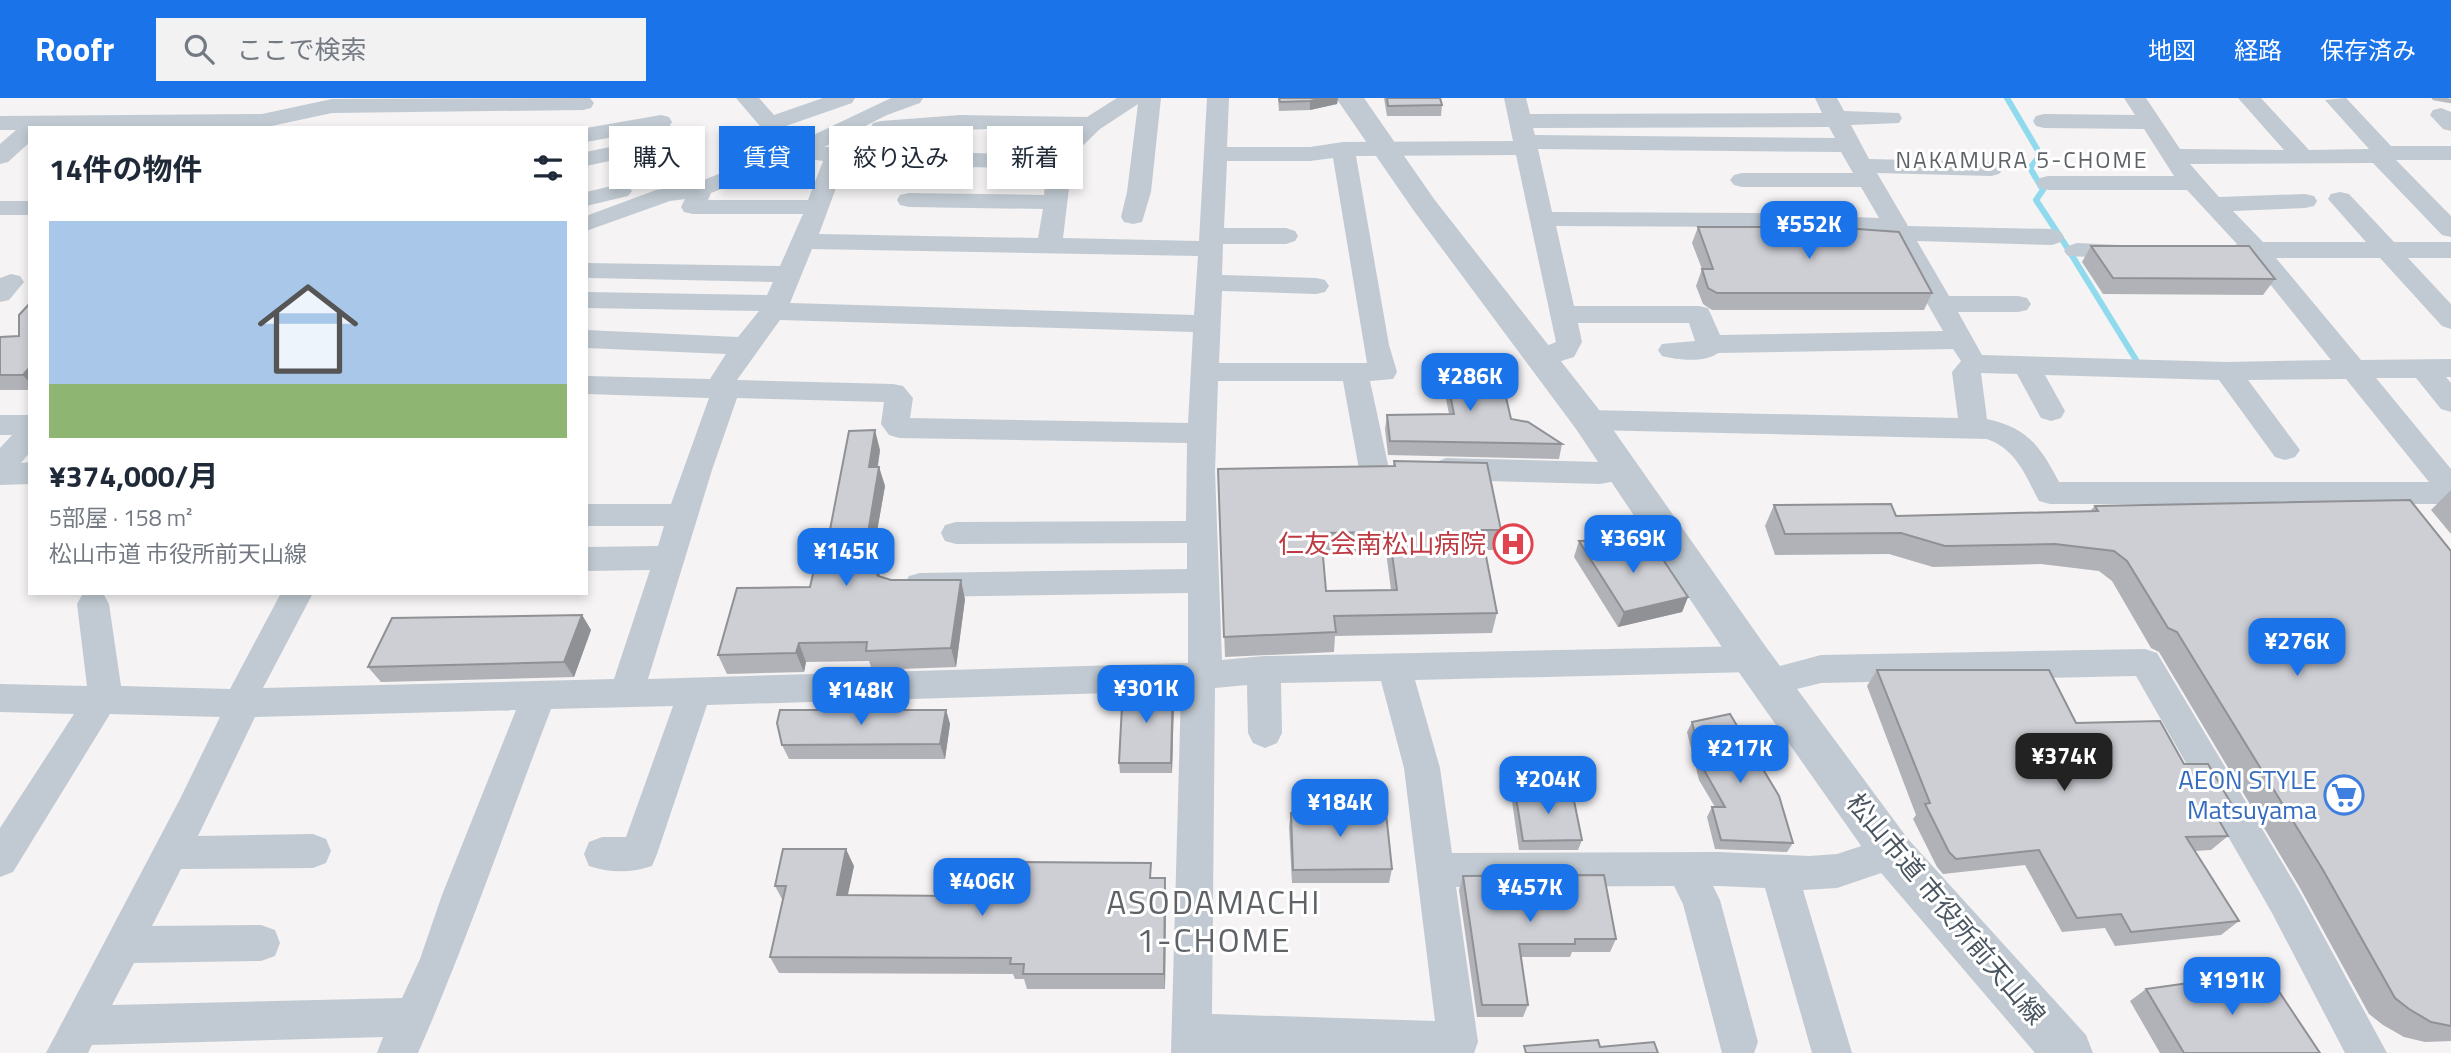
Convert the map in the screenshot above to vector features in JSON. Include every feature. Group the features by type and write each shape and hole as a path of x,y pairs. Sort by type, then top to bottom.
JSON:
{"street":[{"path":"0,158 46,98"},
{"path":"747,98 773,126"},
{"path":"770,124 844,98"},
{"path":"815,143 879,110 912,98"},
{"path":"1090,98 1137,98"},
{"path":"1083,131 1137,98"},
{"path":"1133,217 1139,192 1137,98"},
{"path":"1218,98 1203,372 1202,433 1213,471 1202,532 1206,657 1197,695 1191,1043 1458,1042 1422,768 1395,669"},
{"name":"松山市道 市役所前天山線","path":"1350,98 1424,205 1588,419 1761,671 1892,853 2061,1048"},
{"path":"2136,98 2192,183 2256,250 2451,491"},
{"path":"2249,98 2303,156"},
{"path":"191,122 213,99"},
{"path":"24,125 94,118 156,125 191,122 218,125 262,121 332,106 447,101 586,101"},
{"path":"567,126 586,101"},
{"path":"2338,101 2382,155 2451,230"},
{"path":"391,126 407,104"},
{"path":"1214,154 1310,154 1343,149 1385,149 1522,127 1833,112 1891,118"},
{"path":"1833,112 1974,365"},
{"path":"905,126 975,121 1092,124"},
{"path":"2044,121 2151,122"},
{"path":"1522,127 1860,164 1991,169"},
{"path":"1522,127 1569,342 1564,351 1542,358"},
{"path":"588,135 667,131 588,158"},
{"path":"1203,372 1383,372 1376,345 1343,149"},
{"path":"2173,156 2236,158 2451,153"},
{"path":"1742,180 1860,164"},
{"path":"627,693 722,388 745,346 775,307 829,176"},
{"path":"2048,183 2192,183"},
{"path":"693,207 727,189"},
{"path":"898,243 912,189"},
{"path":"1049,245 1057,189"},
{"path":"588,199 620,191"},
{"path":"588,223 665,195 693,207"},
{"path":"2340,199 2451,320"},
{"path":"909,200 1056,202"},
{"path":"2213,204 2305,201"},
{"path":"655,214 693,207 818,207"},
{"path":"0,208 28,208"},
{"path":"1542,219 1757,220 2052,237"},
{"path":"802,241 1049,245 1210,242 1286,236"},
{"path":"2214,251 2451,250"},
{"path":"2077,251 2160,251"},
{"path":"590,270 788,274"},
{"path":"1208,283 1316,286"},
{"path":"588,300 1205,324"},
{"path":"1940,304 2018,304"},
{"path":"1563,315 1699,314 1710,344"},
{"path":"588,339 745,346"},
{"path":"1710,344 1961,340"},
{"path":"1672,350 1705,351 1710,344"},
{"path":"1971,428 1975,415 1965,384 1966,372 1974,365 2227,372 2437,369 2451,402"},
{"path":"2026,366 2051,411"},
{"path":"2227,372 2285,450"},
{"path":"1355,373 1383,469 1600,473 1623,471"},
{"path":"588,385 893,393 899,398 895,424 899,429 1202,433"},
{"path":"1588,419 1971,428 1998,432 2016,440 2026,449 2050,493 2451,491"},
{"path":"0,467 17,431"},
{"path":"0,474 28,473"},
{"path":"588,515 683,515"},
{"path":"956,533 1202,532"},
{"path":"588,559 670,558"},
{"path":"897,585 1203,581"},
{"path":"73,1039 171,853 235,724 249,681 296,595"},
{"path":"0,860 101,700 104,689 93,604"},
{"path":"0,698 242,703 1202,676 1264,670 1761,671 2145,662 2285,901 2367,1053"},
{"path":"1264,670 1265,733"},
{"path":"602,854 639,854 695,691"},
{"path":"397,1053 438,963 461,895 539,695"},
{"path":"171,853 313,851"},
{"path":"1435,870 1837,871 1892,853"},
{"path":"1684,869 1701,900 1738,1042"},
{"path":"1779,872 1832,1053"},
{"path":"123,945 261,943"},
{"path":"73,1039 414,1017"}],"building":[{"path":"1279,98 1324,98 1280,102"},
{"path":"1387,98 1440,98 1442,105 1388,106"},
{"path":"1698,227 1830,227 1899,232 1932,293 1717,293 1708,288 1702,269 1713,269"},
{"path":"2091,246 2249,246 2275,279 2113,278"},
{"path":"28,305 28,369 23,375 0,375 0,337 19,336 19,315"},
{"path":"1498,363 1511,419 1528,422 1562,444 1390,441 1387,415 1454,414 1444,364"},
{"path":"875,430 869,467 879,467 868,533 875,533 870,561 875,561 873,567 878,576 891,580 961,580 951,648 866,651 867,642 799,643 796,653 718,655 737,588 810,587 816,561 824,561 849,431"},
{"path":"1394,461 1487,463 1501,530 1481,530 1497,613 1334,616 1336,632 1224,637 1218,469 1395,466","holes":["1389,532 1397,590 1326,591 1321,533"]},
{"name":"AEON STYLE Matsuyama","path":"2410,500 2451,551 2451,1026 2431,1022 2395,998 2323,870 2177,632 2168,628 2127,561 2114,551 2055,544 1945,546 1901,533 1785,534 1774,505 1891,504 1896,516 2098,511 2095,506"},
{"path":"1623,540 1634,557 1658,552 1688,597 1624,612 1579,541"},
{"path":"582,615 564,662 368,667 392,618"},
{"path":"1877,670 2049,670 2076,723 2160,721 2184,764 2208,764 2235,810 2213,810 2228,836 2186,837 2239,921 2131,932 2121,914 2077,918 2039,850 1956,859 1949,852 1925,804 1930,803"},
{"path":"1123,687 1173,687 1171,763 1119,763"},
{"path":"780,710 946,710 940,744 782,745 777,723"},
{"path":"1730,714 1779,796 1793,843 1721,840 1712,807 1725,807 1704,770 1692,722"},
{"path":"1515,791 1572,791 1582,840 1523,841"},
{"path":"1320,797 1341,797 1342,813 1386,813 1392,869 1293,870 1291,813 1321,813"},
{"path":"783,849 846,849 837,895 958,896 959,884 1016,886 1019,862 1151,863 1150,878 1165,878 1164,974 1023,974 1024,964 1010,964 1011,958 770,957 786,886 775,886"},
{"path":"1604,875 1616,939 1575,939 1575,944 1519,944 1528,1005 1482,1005 1463,876"},
{"path":"2266,972 2320,1053 2184,1053 2146,989"},
{"path":"1598,1040 1600,1047 1654,1042 1658,1053 1526,1053 1524,1046"}],"waterway":[{"path":"2007,98 2037,149"},
{"path":"2038,151 2038,158 2030,168 2043,190 2036,200 2061,238"},
{"path":"2063,241 2138,363"}],"railway":[{"path":"2434,98 2451,101"}],"place":[{"name":"仁友会南松山病院","path":"1513,544"},
{"name":"AEON STYLE Matsuyama","path":"2344,795"}],"district":[{"name":"NAKAMURA 5-CHOME","path":"2022,160"},
{"name":"ASODAMACHI 1-CHOME","path":"1214,921"}]}
